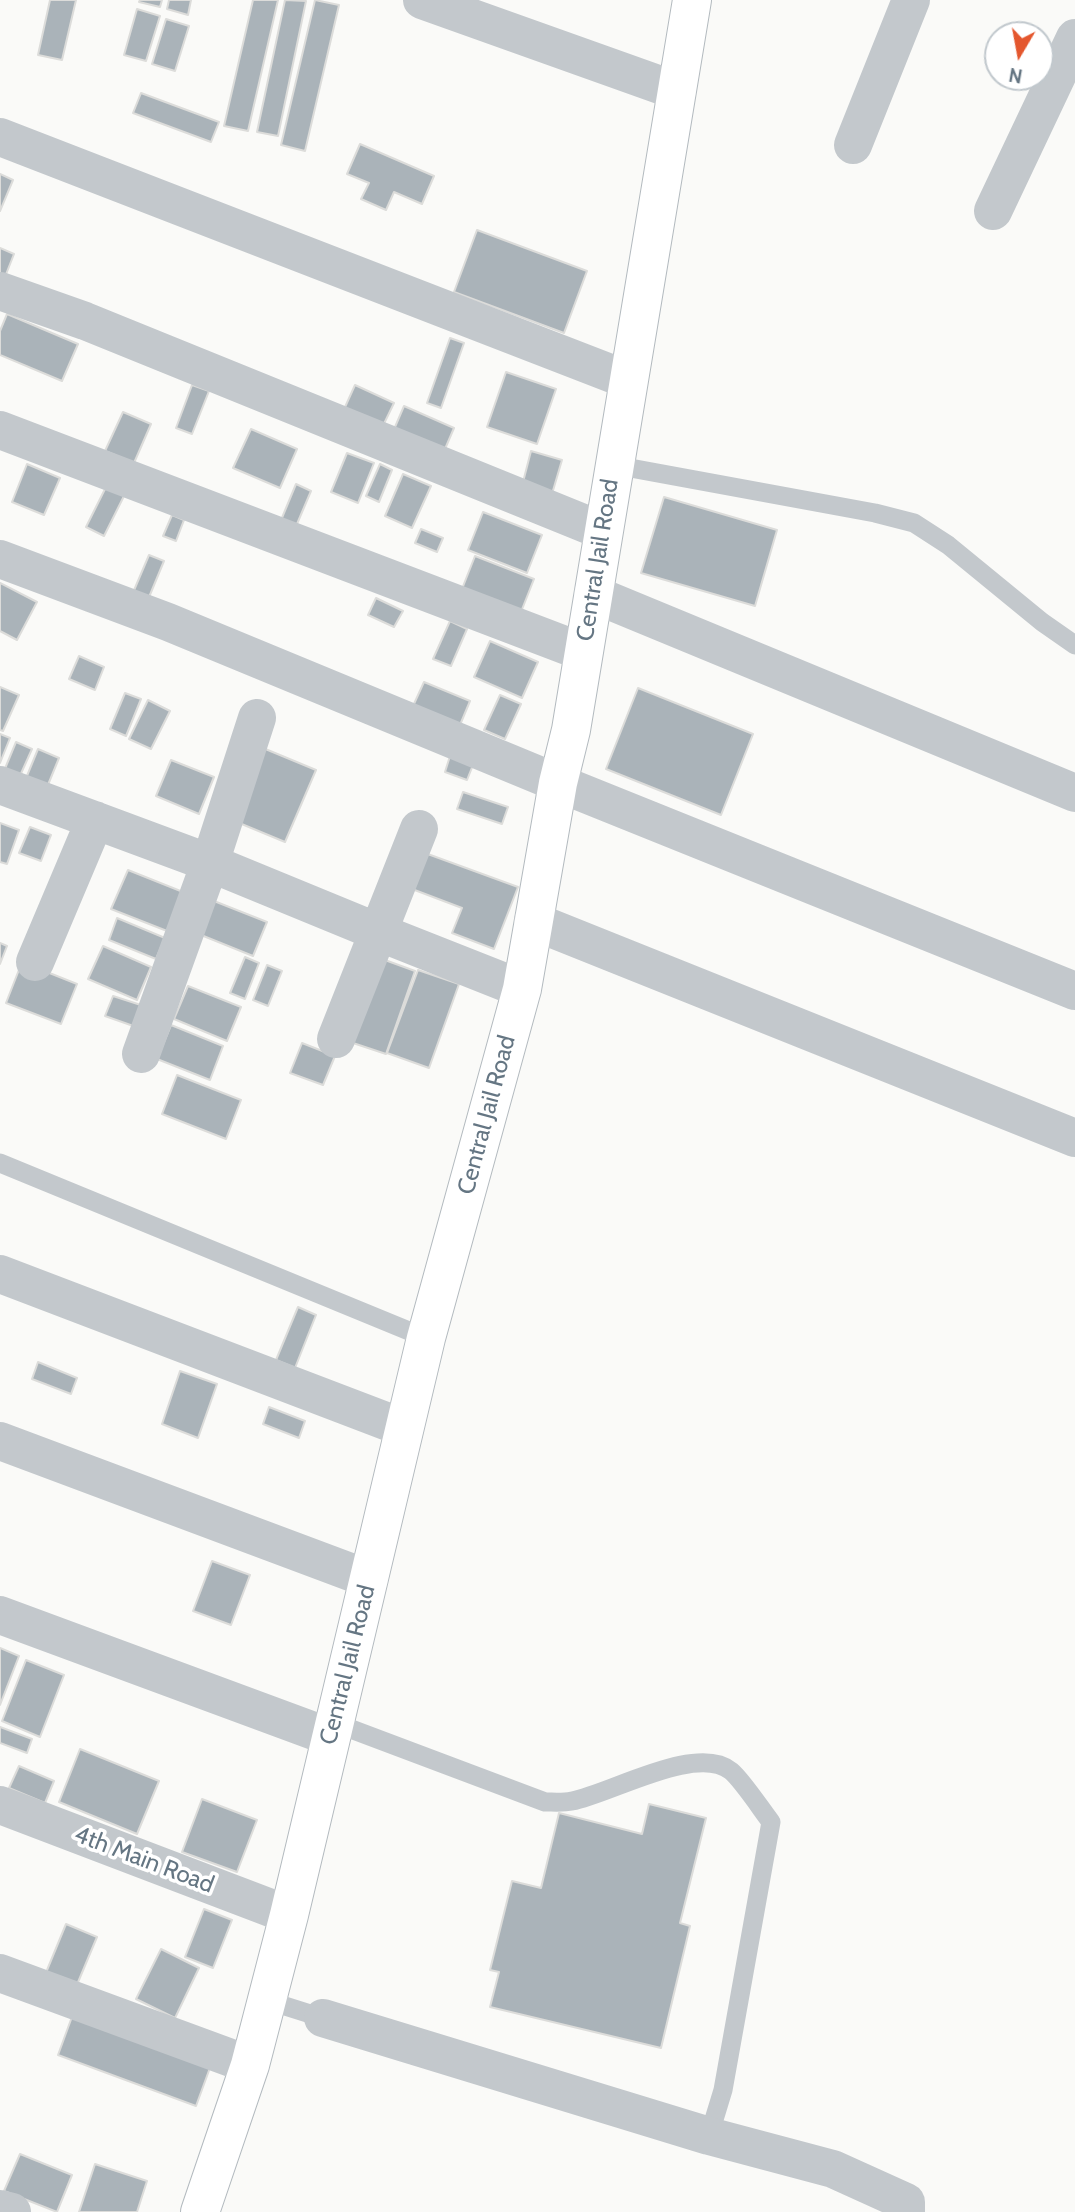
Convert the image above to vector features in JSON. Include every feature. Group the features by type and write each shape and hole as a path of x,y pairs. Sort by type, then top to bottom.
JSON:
{"main road":[{"name":"Central Jail Road","path":"200,2212 250,2065 289,1915 426,1338 522,989 558,783 570,730 691,0"}],"street":[{"path":"422,0 476,9 677,91"},
{"path":"853,145 911,0"},
{"path":"993,211 1075,38"},
{"path":"0,137 628,380"},
{"path":"0,291 85,321 603,531"},
{"path":"0,430 583,652"},
{"path":"0,559 168,622 558,783 1075,991"},
{"path":"593,594 1075,793"},
{"path":"141,1054 210,863 257,718"},
{"path":"0,785 210,863 522,989"},
{"path":"35,962 95,820"},
{"path":"336,1039 419,829"},
{"path":"533,921 1075,1138"},
{"path":"0,1274 404,1428"},
{"path":"0,1441 369,1579"},
{"path":"0,1615 332,1730"},
{"name":"4th Main Road","path":"0,1805 289,1915"},
{"path":"0,1973 250,2065"},
{"path":"323,2018 709,2136 833,2169 906,2202 906,2212"},
{"path":"0,2208 12,2212"}],"lane":[{"path":"614,465 914,523 948,545 1042,622 1075,645"},
{"path":"0,1163 426,1338"},
{"path":"332,1730 545,1802 571,1801 693,1763 716,1763 732,1771 771,1822 723,2090 709,2136"},
{"path":"266,2000 323,2018"}],"building":[{"path":"50,0 76,0 62,60 38,55"},
{"path":"162,0 160,7 139,2"},
{"path":"169,0 191,0 188,15 167,9"},
{"path":"253,0 278,0 248,131 224,126"},
{"path":"285,0 306,1 278,136 257,132"},
{"path":"315,0 339,5 305,151 281,145"},
{"path":"137,9 160,16 146,61 124,55"},
{"path":"166,19 189,26 175,71 152,64"},
{"path":"141,93 219,122 211,142 133,113"},
{"path":"360,144 434,176 422,204 394,192 386,210 361,199 369,183 347,174"},
{"path":"0,174 13,180 0,211"},
{"path":"477,230 587,271 564,333 454,292"},
{"path":"0,248 14,254 1,287 0,287"},
{"path":"7,314 78,344 62,381 0,355 0,331"},
{"path":"450,338 464,343 441,408 427,403"},
{"path":"506,372 556,389 537,444 487,427"},
{"path":"192,385 209,391 192,434 176,428"},
{"path":"355,385 394,403 379,434 341,416"},
{"path":"404,406 454,428 442,456 392,434"},
{"path":"123,412 151,424 134,463 105,451"},
{"path":"251,429 297,449 280,488 233,468"},
{"path":"531,451 562,460 552,494 522,486"},
{"path":"347,453 374,463 358,503 331,492"},
{"path":"27,464 60,478 44,515 12,502"},
{"path":"380,464 392,470 379,502 366,496"},
{"path":"403,474 431,486 412,528 385,516"},
{"path":"296,484 311,491 294,531 279,525"},
{"path":"107,485 125,494 104,536 86,527"},
{"path":"664,497 777,530 755,606 641,573"},
{"path":"483,512 542,535 527,573 468,550"},
{"path":"172,515 184,520 176,541 163,536"},
{"path":"421,529 443,538 437,552 415,543"},
{"path":"149,555 164,561 147,602 132,595"},
{"path":"475,556 534,579 519,617 460,594"},
{"path":"0,583 37,602 17,640 0,631"},
{"path":"376,598 403,611 394,627 368,615"},
{"path":"450,621 467,629 451,666 433,659"},
{"path":"490,641 538,662 522,698 474,677"},
{"path":"79,656 104,667 95,690 69,679"},
{"path":"424,682 470,701 455,737 408,717"},
{"path":"0,687 19,695 3,731 0,730"},
{"path":"638,688 753,734 721,815 606,769"},
{"path":"125,693 141,699 126,736 110,729"},
{"path":"500,695 521,704 505,739 484,730"},
{"path":"148,700 170,711 151,749 129,739"},
{"path":"0,734 10,738 0,763"},
{"path":"16,742 32,749 19,778 4,771"},
{"path":"263,748 316,770 285,842 232,820"},
{"path":"38,749 59,758 43,797 22,788"},
{"path":"450,756 473,765 467,780 445,772"},
{"path":"171,760 214,777 199,814 156,796"},
{"path":"463,792 508,807 502,824 457,809"},
{"path":"0,823 19,830 7,864 0,862"},
{"path":"30,827 51,835 41,861 19,853"},
{"path":"425,853 518,887 494,949 452,933 462,908 412,889"},
{"path":"128,870 183,892 167,931 111,909"},
{"path":"214,901 267,922 253,956 201,935"},
{"path":"117,918 165,938 156,959 109,940"},
{"path":"0,943 7,946 0,964"},
{"path":"103,946 151,967 137,1000 88,979"},
{"path":"374,956 415,971 386,1054 344,1040"},
{"path":"245,957 259,963 245,999 230,993"},
{"path":"22,962 77,984 61,1024 6,1003"},
{"path":"267,965 282,971 268,1006 253,1000"},
{"path":"418,970 459,984 429,1068 387,1053"},
{"path":"188,986 241,1007 227,1041 174,1019"},
{"path":"113,996 147,1007 139,1028 105,1016"},
{"path":"171,1025 223,1046 210,1080 157,1059"},
{"path":"302,1043 335,1056 323,1085 290,1073"},
{"path":"177,1075 241,1100 226,1139 162,1114"},
{"path":"298,1307 316,1315 295,1368 276,1360"},
{"path":"38,1362 77,1378 71,1394 32,1379"},
{"path":"180,1371 217,1384 198,1438 162,1424"},
{"path":"269,1407 305,1421 299,1438 263,1424"},
{"path":"212,1561 250,1575 231,1625 193,1611"},
{"path":"0,1648 19,1656 0,1705"},
{"path":"26,1660 64,1675 40,1737 2,1721"},
{"path":"0,1727 32,1739 27,1753 0,1743"},
{"path":"80,1749 159,1781 137,1834 59,1802"},
{"path":"19,1766 54,1781 45,1803 9,1788"},
{"path":"202,1799 257,1820 237,1872 182,1852"},
{"path":"649,1804 706,1818 680,1923 690,1926 661,2048 490,2007 499,1972 490,1970 512,1881 541,1888 559,1813 642,1834"},
{"path":"204,1909 232,1920 213,1968 185,1957"},
{"path":"66,1924 97,1937 76,1987 45,1975"},
{"path":"161,1949 199,1968 175,2018 136,1999"},
{"path":"73,2014 211,2065 196,2106 58,2055"},
{"path":"20,2154 72,2175 57,2212 4,2191"},
{"path":"95,2164 147,2181 137,2212 79,2212"}]}
